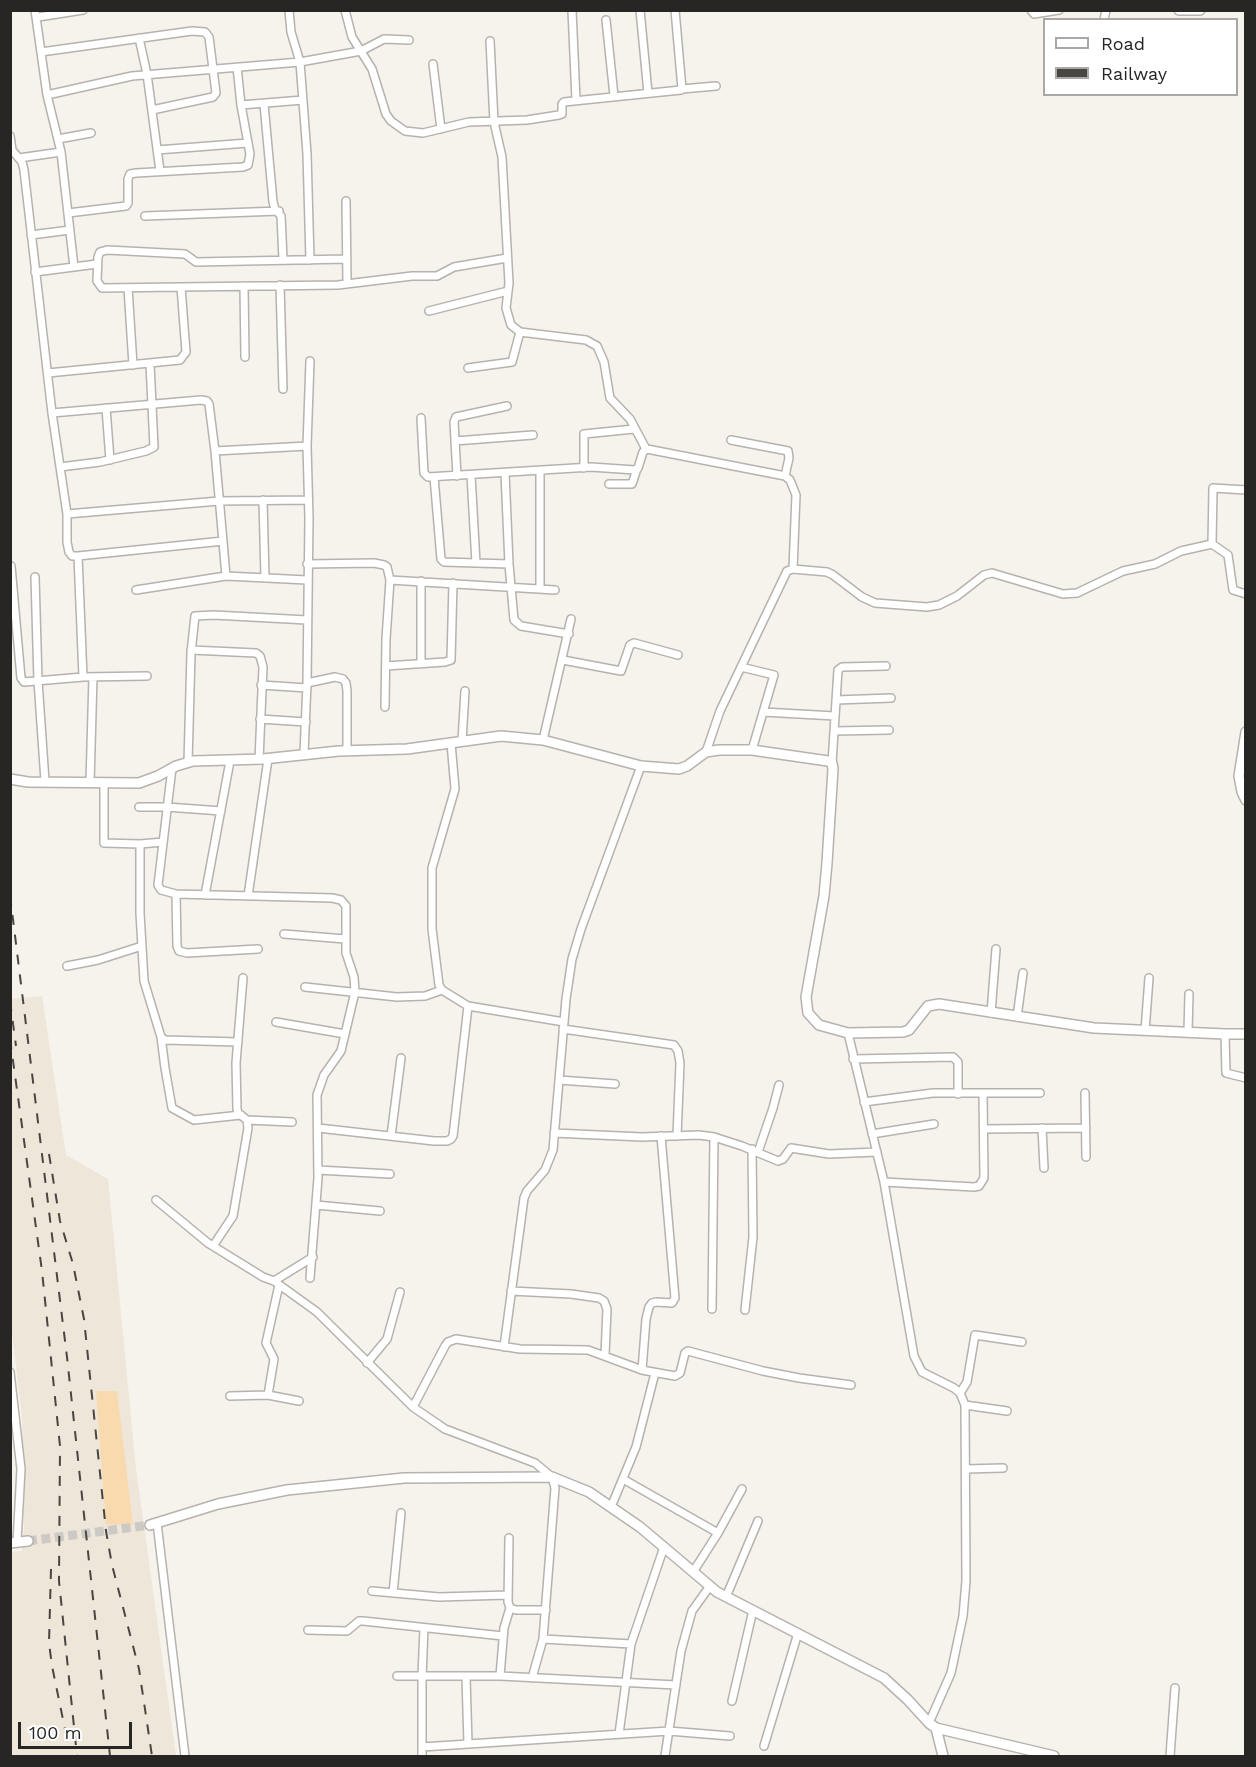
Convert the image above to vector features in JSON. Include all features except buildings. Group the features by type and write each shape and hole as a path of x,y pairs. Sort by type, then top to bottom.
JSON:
{"street":[{"path":"74,267 61,152 47,95 37,15 83,10"},
{"path":"289,10 291,32 300,62 307,154 310,260"},
{"path":"345,10 352,37 372,69 386,114 405,132 423,133 469,122 559,116 562,114 563,102 716,86"},
{"path":"572,10 576,100"},
{"path":"640,10 648,93"},
{"path":"675,10 682,89"},
{"path":"1031,10 1034,14 1059,10"},
{"path":"1179,10 1200,10"},
{"path":"606,20 614,96"},
{"path":"41,52 192,31 205,32 209,37 216,93 213,97 152,110"},
{"path":"139,38 147,74 160,171"},
{"path":"47,95 147,74 300,62 361,51 384,39 409,40"},
{"path":"490,41 494,122 502,157 508,318 511,325 520,332 593,342 600,351 612,401 630,419 646,449 785,476 790,480 796,495 794,569"},
{"path":"433,64 441,129"},
{"path":"68,213 126,206 130,174 249,165 251,160 237,67"},
{"path":"241,105 303,100"},
{"path":"264,104 273,202 275,209 282,216 283,259"},
{"path":"58,139 91,133"},
{"path":"10,136 12,150 15,156 20,158 61,152"},
{"path":"157,150 248,144"},
{"path":"20,158 67,514 69,552 72,556 78,556 223,541"},
{"path":"346,201 347,284"},
{"path":"145,216 279,211"},
{"path":"31,235 70,230"},
{"path":"347,259 196,262 185,254 107,250 100,252 97,281 102,288 347,284 412,276 437,276 454,267 507,258"},
{"path":"35,272 97,264"},
{"path":"280,285 283,389"},
{"path":"244,286 245,357"},
{"path":"48,373 180,360 186,352 181,287"},
{"path":"128,288 133,365"},
{"path":"429,311 508,291"},
{"path":"468,368 512,362 520,332"},
{"path":"304,754 307,686 307,446 310,361"},
{"path":"60,467 110,460 154,447 150,364"},
{"path":"52,413 207,401 215,451 226,576"},
{"path":"457,476 454,422 456,417 507,406"},
{"path":"106,408 110,460"},
{"path":"421,418 424,473 428,477 584,468 637,469"},
{"path":"584,468 584,434 634,429"},
{"path":"455,441 533,435"},
{"path":"731,440 788,451 789,458 785,476"},
{"path":"215,451 307,446"},
{"path":"609,484 632,484 646,449"},
{"path":"540,471 540,589"},
{"path":"505,473 513,615 517,624 521,626 569,634"},
{"path":"471,475 476,563"},
{"path":"434,477 441,560 444,562 509,564"},
{"path":"1212,544 1213,488 1245,490"},
{"path":"263,500 265,578"},
{"path":"67,514 219,501 308,500"},
{"path":"706,752 720,711 785,573 794,569 833,574 862,597 875,603 927,607 939,605 957,596 988,573 996,573 1063,594 1077,593 1123,571 1155,564 1181,551 1212,544 1228,555 1233,591 1245,594"},
{"path":"78,556 83,677"},
{"path":"308,564 384,565 387,567 390,579 385,707"},
{"path":"10,566 21,678 24,682 83,677 147,676"},
{"path":"136,590 226,576 307,580"},
{"path":"35,577 38,681 45,781"},
{"path":"390,579 555,590"},
{"path":"420,581 421,664"},
{"path":"386,666 451,660 453,583"},
{"path":"188,763 194,619 198,615 307,620"},
{"path":"543,740 572,619"},
{"path":"563,660 621,671 630,645 634,643 678,656"},
{"path":"191,650 256,652 260,656 263,667 260,719 263,759 248,896"},
{"path":"886,666 840,668 837,673 824,896 806,997 808,1013 819,1025 848,1033 903,1032 913,1024 923,1010 932,1004 1094,1028 1245,1034"},
{"path":"741,667 774,675 752,750"},
{"path":"90,783 93,677"},
{"path":"261,686 307,686 335,677 343,679 347,691 347,751"},
{"path":"462,741 465,691"},
{"path":"836,700 891,698"},
{"path":"763,712 835,716"},
{"path":"260,719 306,722"},
{"path":"834,731 889,730"},
{"path":"1245,732 1239,776 1245,800"},
{"path":"10,779 28,782 139,783 188,763 347,751 407,749 501,736 543,740 640,766 683,769 706,752 719,750 752,750 832,763"},
{"path":"451,743 455,789 432,868 432,928 439,985 442,990 468,1006 563,1026 674,1045 678,1051 680,1063 676,1136"},
{"path":"205,895 230,761"},
{"path":"504,1347 524,1198 550,1162 572,959 640,766"},
{"path":"172,768 158,885 161,890 176,894 332,898 341,900 347,912 346,953 354,977 355,992 341,1051 324,1075 317,1095 318,1170 310,1278"},
{"path":"104,783 104,843 163,842"},
{"path":"139,807 221,811"},
{"path":"140,844 140,913 144,981 161,1037 172,1108 194,1120 244,1117 292,1122"},
{"path":"176,894 179,951 186,953 258,948"},
{"path":"284,934 345,939"},
{"path":"67,966 98,960 141,945"},
{"path":"991,1013 996,950"},
{"path":"1017,1017 1023,973"},
{"path":"213,1246 233,1216 242,1166 244,1117 237,1108 238,1042 243,978"},
{"path":"1145,1030 1149,978"},
{"path":"305,987 397,997 425,996 442,990"},
{"path":"1188,1032 1189,994"},
{"path":"318,1128 447,1141 453,1136 468,1006"},
{"path":"276,1023 345,1034"},
{"path":"848,1033 884,1182 914,1356 922,1372 960,1393 965,1405 966,1581 963,1616 951,1673 932,1726"},
{"path":"1225,1034 1226,1073 1245,1078"},
{"path":"161,1037 165,1040 238,1042"},
{"path":"853,1059 953,1057 957,1062 958,1094"},
{"path":"391,1136 401,1058"},
{"path":"559,1080 615,1084"},
{"path":"745,1310 753,1237 755,1151 773,1108 779,1085"},
{"path":"884,1182 979,1186 984,1178 983,1093"},
{"path":"864,1102 913,1095 1040,1093"},
{"path":"1085,1093 1086,1156"},
{"path":"872,1134 934,1125"},
{"path":"1042,1128 1044,1168"},
{"path":"984,1129 1086,1128"},
{"path":"554,1134 714,1137 778,1161 783,1159 791,1148 829,1154 877,1152"},
{"path":"642,1370 649,1307 656,1302 672,1303 675,1298 661,1136"},
{"path":"712,1309 714,1137"},
{"path":"318,1170 390,1174"},
{"path":"156,1200 213,1246 276,1283 317,1312 413,1407 445,1429 535,1463 552,1478 589,1492 640,1527 726,1597 884,1678 916,1707 932,1726 944,1756"},
{"path":"316,1204 380,1211"},
{"path":"268,1395 274,1359 266,1343 276,1283 313,1257"},
{"path":"512,1291 571,1294 599,1298 604,1301 607,1309 605,1355"},
{"path":"368,1363 387,1339 400,1292"},
{"path":"960,1393 967,1382 975,1335 1022,1342"},
{"path":"413,1407 448,1342 456,1339 520,1350 573,1349 605,1355 642,1370 678,1375 685,1353 688,1351 763,1371 798,1378 851,1384"},
{"path":"10,1372 14,1444 21,1469 14,1543 28,1541"},
{"path":"610,1507 636,1447 655,1373"},
{"path":"230,1396 268,1395 299,1401"},
{"path":"965,1405 1007,1411"},
{"path":"966,1469 1003,1468"},
{"path":"185,1756 154,1524 218,1504 287,1490 404,1478 552,1478"},
{"path":"532,1678 543,1639 546,1610 555,1488 552,1478"},
{"path":"622,1479 718,1533"},
{"path":"693,1572 718,1533 741,1489"},
{"path":"393,1593 401,1513"},
{"path":"726,1597 758,1521"},
{"path":"500,1676 503,1636 510,1608 508,1602 509,1538"},
{"path":"619,1734 624,1682 631,1644 664,1547"},
{"path":"665,1756 681,1651 692,1611 710,1586"},
{"path":"372,1591 439,1597 508,1595"},
{"path":"510,1608 546,1610"},
{"path":"732,1701 753,1610"},
{"path":"308,1630 348,1631 363,1620 503,1636"},
{"path":"422,1756 424,1628"},
{"path":"764,1746 798,1632"},
{"path":"543,1639 631,1644"},
{"path":"397,1676 500,1676 676,1685"},
{"path":"466,1677 468,1744"},
{"path":"1170,1756 1175,1688"},
{"path":"932,1726 1054,1756"},
{"path":"422,1747 669,1731 730,1736"}],"shaded area":[{"path":"42,996 66,1155 108,1179 136,1469 176,1756 11,1756 10,1552 22,1551 24,1528 22,1416 10,1316 11,999"},
{"path":"96,1391 117,1391 133,1525 106,1524"}],"tunnel":[{"path":"28,1541 150,1525"}],"railway":[{"path":"10,895 67,1357 110,1756"},
{"path":"10,1001 16,1046"},
{"path":"10,1039 42,1271 60,1446 59,1581 77,1756"},
{"path":"49,1154 60,1221 73,1264 84,1319 106,1531 112,1565 139,1669 152,1756"},
{"path":"51,1569 49,1643 67,1739"}]}
